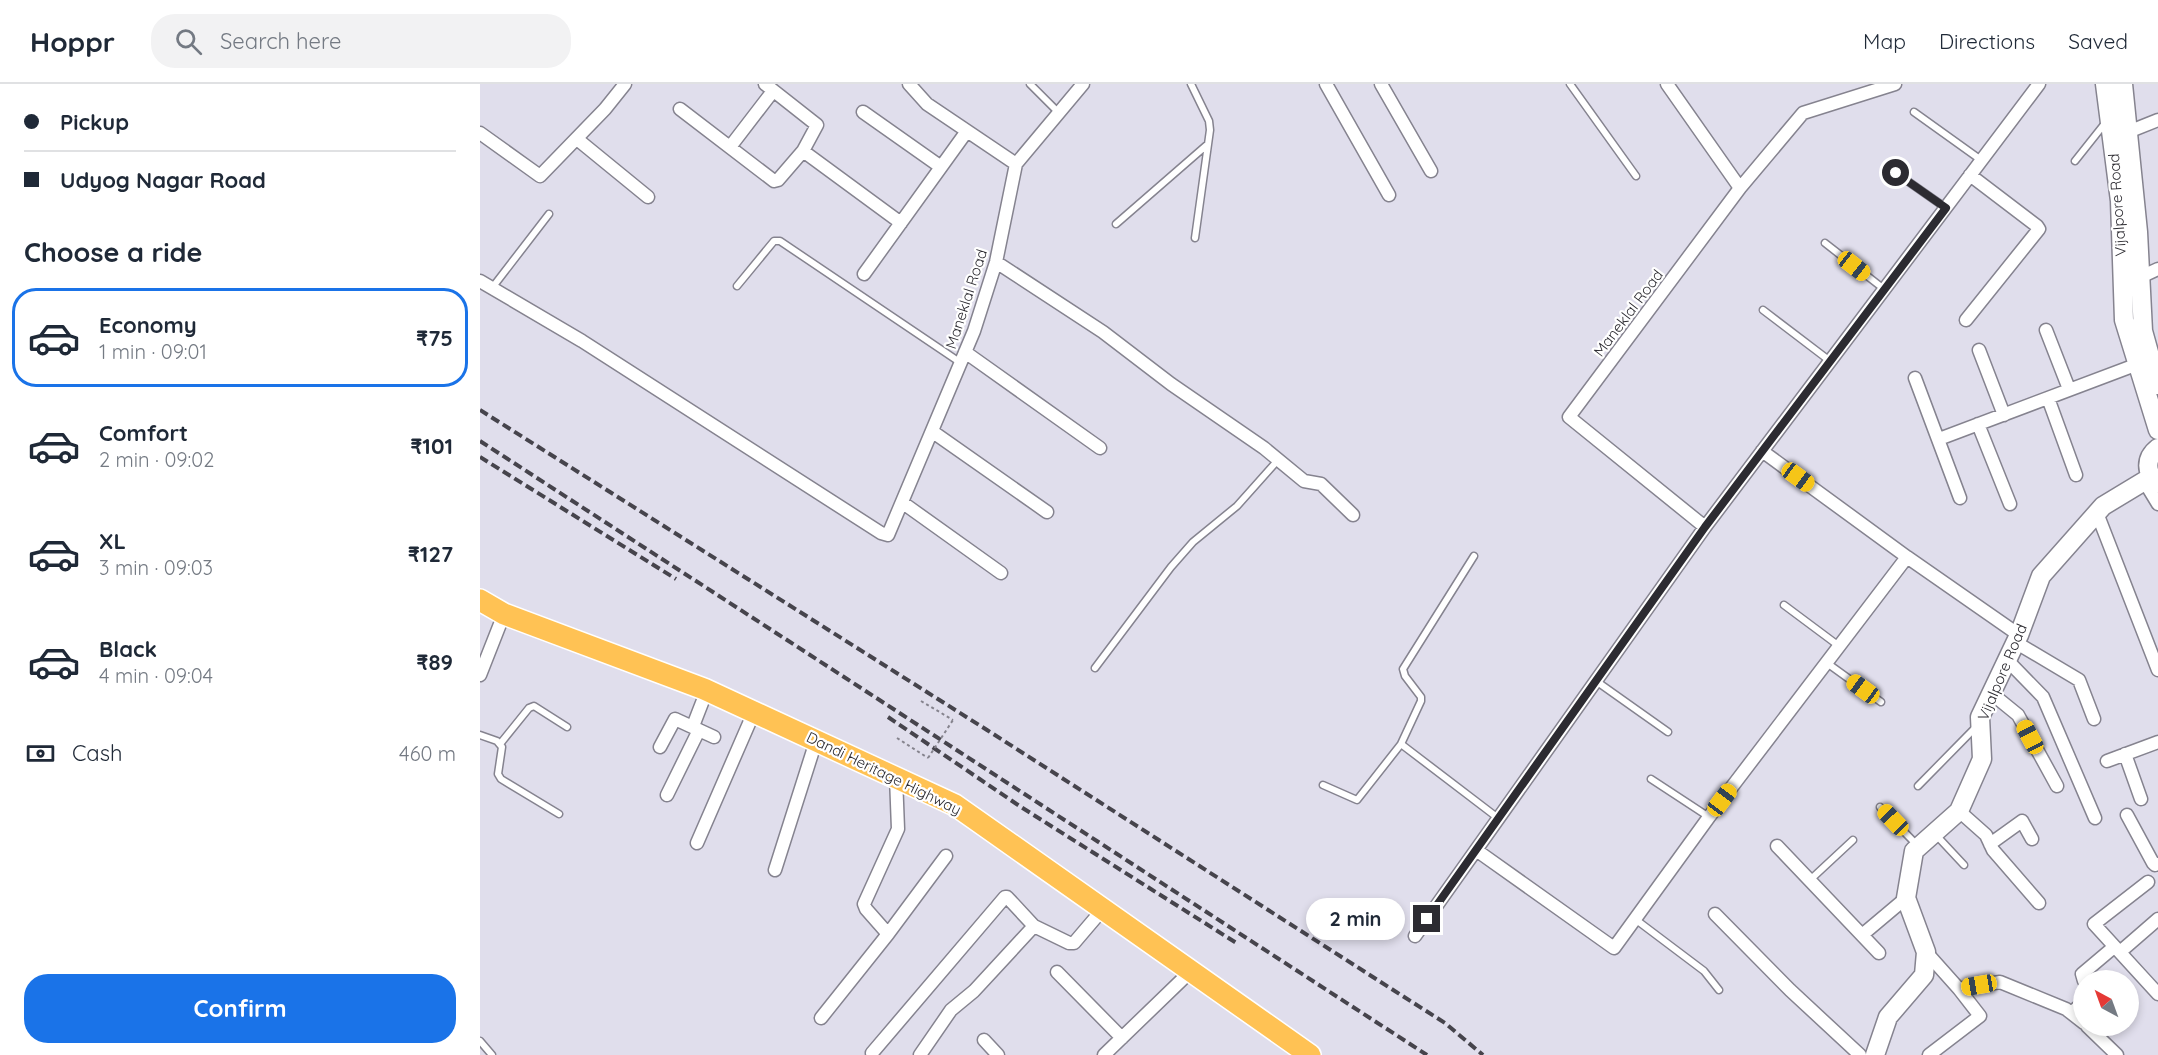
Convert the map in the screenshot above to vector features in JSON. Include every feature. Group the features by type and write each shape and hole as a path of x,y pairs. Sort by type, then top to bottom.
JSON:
{"highway":[{"name":"Dandi Heritage Highway","path":"480,600 504,614 707,690 955,805 1311,1055"}],"main road":[{"name":"Vijalpore Road","path":"2104,84 2120,201 2124,320 2158,430"},
{"name":"Vijalpore Road","path":"2123,84 2143,331 2158,385"},
{"path":"2151,480 2149,458 2158,448"},
{"name":"Vijalpore Road","path":"1918,847 1959,811 1982,759 1980,717 2017,639 2041,576 2103,506 2151,480"},
{"path":"1875,1055 1888,1017 1924,975 1926,952 1906,898 1914,851 1918,847"}],"street":[{"path":"480,133 540,176 577,139 625,84"},
{"path":"909,84 927,104 1016,164"},
{"name":"Maneklal Road","path":"492,288 582,341 881,533 888,535 974,331 996,262 1016,164 1083,84"},
{"path":"1326,84 1389,195"},
{"path":"1381,84 1431,171"},
{"path":"1667,84 1740,188 1803,113 1894,84"},
{"path":"1415,936 1705,527 2039,84"},
{"path":"680,109 730,147 776,181 803,151 817,125 769,87 730,147"},
{"path":"863,112 941,167"},
{"path":"2128,132 2158,120"},
{"path":"864,274 968,131"},
{"path":"577,139 648,196"},
{"path":"803,151 901,223"},
{"path":"1966,320 2039,229 1970,175"},
{"name":"Maneklal Road","path":"1705,527 1569,417 1740,188"},
{"path":"996,262 1097,327 1304,481 1321,484 1353,514"},
{"path":"2123,286 2158,269"},
{"path":"480,280 492,288"},
{"path":"2046,330 2069,389"},
{"path":"1979,350 2004,415"},
{"path":"963,357 1100,448"},
{"path":"1940,439 2138,364"},
{"path":"1916,378 1960,498"},
{"path":"2048,398 2076,475"},
{"path":"1978,424 2010,504"},
{"path":"933,432 1047,512"},
{"path":"1762,451 2017,639 2079,680 2094,719"},
{"path":"2151,480 2158,504"},
{"path":"903,502 1001,573"},
{"path":"2097,513 2158,670"},
{"path":"1476,850 1614,948 1709,817 1907,557"},
{"path":"480,675 504,614"},
{"path":"2007,660 2043,697 2095,818"},
{"path":"667,795 696,728 707,690"},
{"path":"1991,693 2018,715 2057,786"},
{"path":"697,843 754,712"},
{"path":"660,747 675,719 714,737"},
{"path":"775,870 816,741"},
{"path":"2107,761 2158,742"},
{"path":"2125,754 2140,799"},
{"path":"888,934 864,904 898,829 896,777"},
{"path":"1959,811 1986,835 1990,844 2039,903"},
{"path":"2127,815 2152,863 2158,864"},
{"path":"1990,844 2022,821 2032,839"},
{"path":"1777,846 1879,953"},
{"path":"820,1018 888,934 946,856"},
{"path":"2148,882 2094,924 2158,994"},
{"path":"872,1053 1005,897 1034,927 1069,943 1074,943 1103,909"},
{"path":"1862,935 1906,898"},
{"path":"1715,914 1790,990 1860,1055"},
{"path":"2088,970 2158,920"},
{"path":"920,1055 951,1010 977,988 1034,927"},
{"path":"1926,952 1980,1016 1929,1055"},
{"path":"1106,1054 1191,971"},
{"path":"1057,972 1122,1038"},
{"path":"1959,989 2000,982 2072,1012"},
{"path":"2097,1036 2116,1055"},
{"path":"984,1040 998,1055"}],"lane":[{"path":"1030,84 1059,113"},
{"path":"1191,84 1209,121 1210,130 1195,238"},
{"path":"1570,84 1636,176"},
{"path":"1914,112 1981,160"},
{"path":"2075,161 2109,118"},
{"path":"1116,224 1209,143"},
{"path":"1896,173 1946,208"},
{"path":"492,288 549,214"},
{"path":"737,286 774,241 780,240 963,357"},
{"path":"1824,243 1884,289"},
{"path":"1763,310 1830,361"},
{"path":"1095,668 1171,567 1193,542 1237,506 1278,460"},
{"path":"1323,785 1357,800 1401,744 1421,697 1405,676 1403,669 1474,556"},
{"path":"1785,605 1839,646"},
{"path":"1827,663 1881,702"},
{"path":"1596,681 1668,732"},
{"path":"500,744 529,708 534,706 567,727"},
{"path":"1918,786 1979,724"},
{"path":"480,735 502,747 498,774 501,779 559,814"},
{"path":"1401,744 1498,818"},
{"path":"1651,779 1709,817"},
{"path":"1880,807 1918,847"},
{"path":"1934,833 1964,865"},
{"path":"1809,880 1853,840"},
{"path":"1635,919 1704,971 1719,990"},
{"path":"480,1041 492,1055"}],"path":[{"path":"897,738 928,758 953,720 921,700"}],"railway":[{"path":"480,410 1445,1023 1483,1055"},
{"path":"480,441 1427,1055"},
{"path":"480,457 676,579"},
{"path":"888,717 1021,807 1238,944"}],"route":[{"path":"1427,919 1705,527 1946,208 1896,173"}]}
